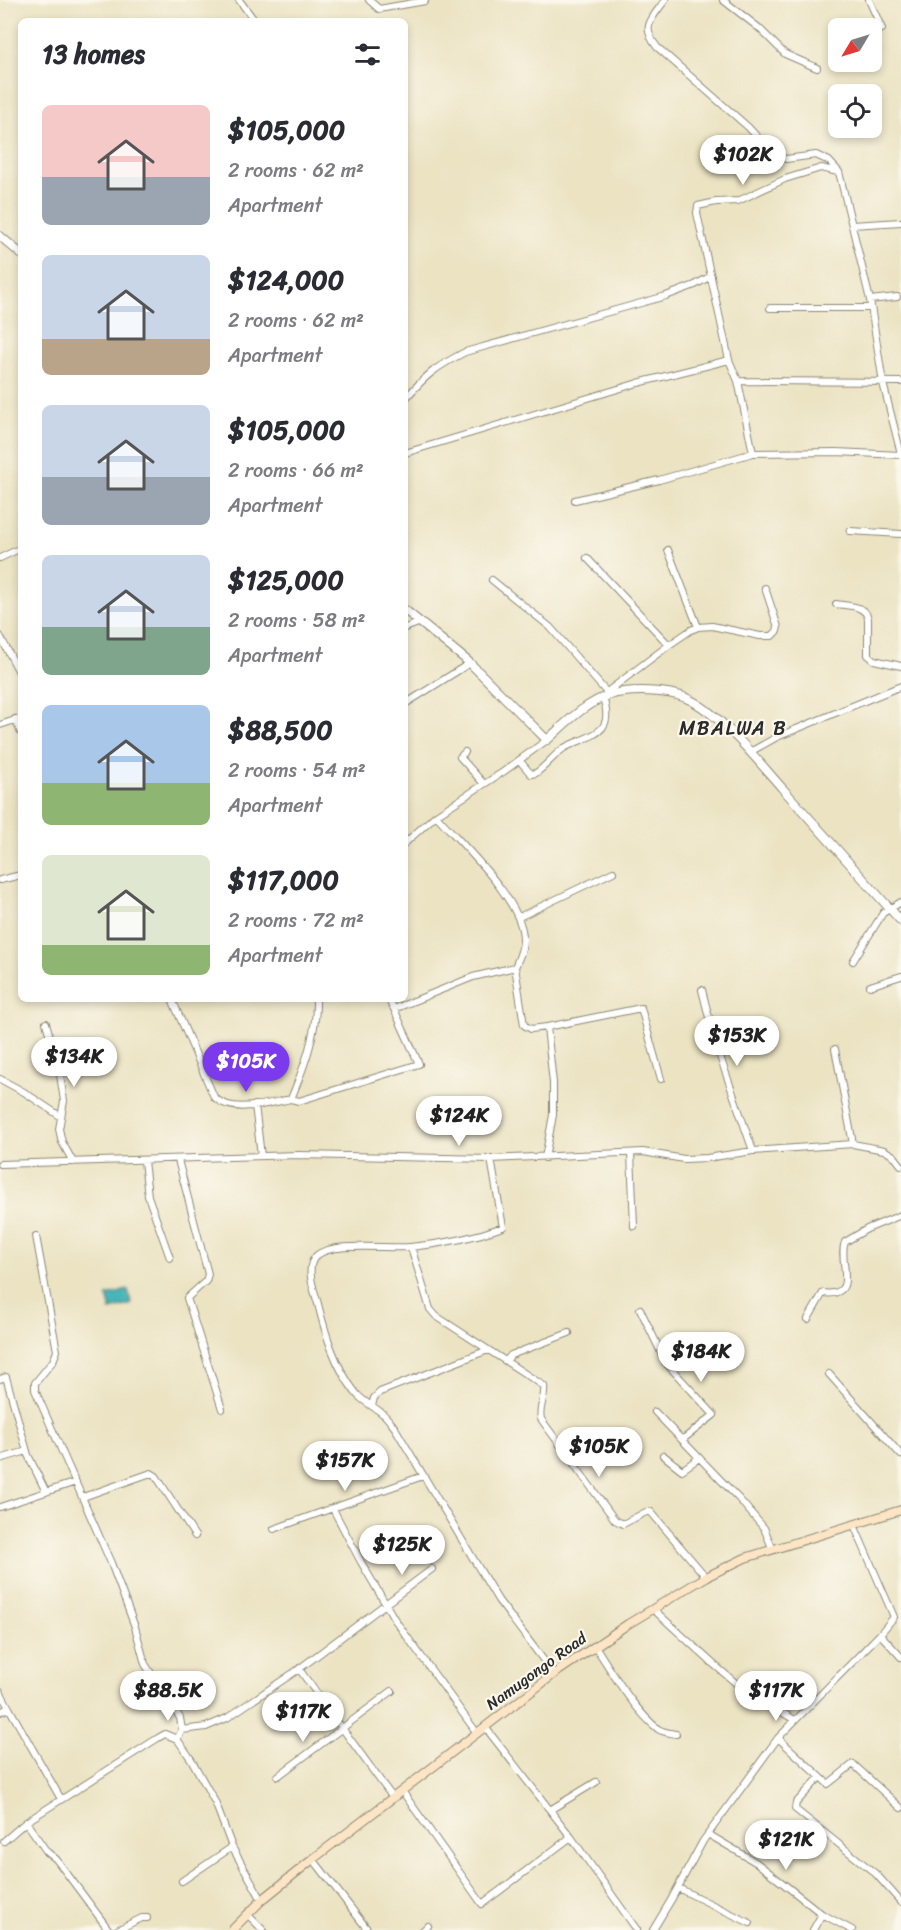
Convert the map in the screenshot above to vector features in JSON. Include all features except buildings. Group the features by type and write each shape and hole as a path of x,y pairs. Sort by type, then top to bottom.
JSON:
{"main road":[{"name":"Namugongo Road","path":"232,1930 262,1900 313,1858 554,1674 653,1609 705,1577 745,1558 901,1510"}],"street":[{"path":"239,0 253,18"},
{"path":"369,0 379,9 425,1"},
{"path":"575,500 659,480 753,453 836,452 901,455 883,383 870,300 839,172 829,161 816,155 786,159 774,155 748,127 657,47 647,31 648,24 665,0"},
{"path":"723,0 759,28 785,54 817,68"},
{"path":"869,0 877,18"},
{"path":"753,453 738,381 729,360 697,213 698,206 738,201 785,180 821,168 839,172"},
{"path":"852,225 901,222"},
{"path":"0,236 18,251"},
{"path":"408,396 428,373 465,352 666,296 711,276"},
{"path":"870,300 897,297"},
{"path":"770,308 871,308"},
{"path":"408,452 638,383 729,360"},
{"path":"738,381 901,382"},
{"path":"850,531 901,534"},
{"path":"0,558 18,549"},
{"path":"668,550 698,627"},
{"path":"587,558 669,645"},
{"path":"492,579 550,627 606,695 606,722 603,729 562,750 536,773 531,774 519,760"},
{"path":"408,840 436,816 547,740 582,710 606,695 691,630 712,626 760,636 772,636 778,627 765,588"},
{"path":"836,604 864,610 868,613 868,654 874,660 901,666"},
{"path":"408,612 470,663 547,740"},
{"path":"408,627 421,622"},
{"path":"0,636 18,670"},
{"path":"408,702 470,663"},
{"path":"750,752 777,737 901,686"},
{"path":"606,695 634,692 669,693 686,698 700,706 750,752 901,921"},
{"path":"0,725 18,718"},
{"path":"465,752 460,757 484,784"},
{"path":"436,816 481,864 519,917 523,940 515,967 524,1025 531,1029 547,1027 641,1008 661,1079"},
{"path":"519,917 613,872"},
{"path":"0,880 18,875"},
{"path":"853,961 875,922 889,907 901,902"},
{"path":"394,1009 473,977 515,967"},
{"path":"870,986 901,976"},
{"path":"702,990 716,1045 753,1150"},
{"path":"175,1002 214,1097 227,1105 255,1105 291,1099 299,1101 419,1064 390,1002"},
{"path":"291,1099 310,1046 317,1012 316,1002"},
{"path":"46,1023 59,1068 64,1101 59,1130 72,1162"},
{"path":"545,1158 553,1115 553,1083 547,1027"},
{"path":"835,1049 853,1144"},
{"path":"0,1079 60,1116"},
{"path":"255,1105 261,1156"},
{"path":"0,1164 299,1155 491,1160 643,1152 684,1159 707,1158 753,1150 853,1144 884,1150 894,1156 901,1165"},
{"path":"631,1153 634,1226"},
{"path":"178,1160 208,1274 206,1281 187,1298 222,1409"},
{"path":"491,1160 503,1227 475,1238 411,1246 358,1246 330,1250 316,1256 312,1262 312,1278 336,1364 356,1394 385,1415 395,1428 498,1600 554,1674"},
{"path":"144,1161 148,1196 170,1258"},
{"path":"808,1319 823,1293 834,1294 841,1291 845,1284 846,1264 843,1249 845,1242 867,1229 901,1215"},
{"path":"36,1236 57,1351 53,1361 34,1383 35,1390 119,1584 135,1627 145,1664 180,1718 182,1730 177,1739"},
{"path":"411,1246 430,1310 544,1386 545,1392 539,1412 541,1419 615,1520 623,1524 646,1512 651,1512 705,1577"},
{"path":"640,1309 666,1363 714,1415 682,1440"},
{"path":"506,1361 511,1355 569,1333"},
{"path":"372,1406 374,1398 380,1392 488,1350"},
{"path":"829,1374 901,1455"},
{"path":"0,1379 6,1377 27,1451 45,1491"},
{"path":"655,1412 764,1528 773,1550"},
{"path":"0,1459 27,1451"},
{"path":"663,1455 682,1470 699,1458"},
{"path":"83,1497 151,1473 156,1476 195,1536"},
{"path":"274,1529 423,1476"},
{"path":"0,1507 76,1482"},
{"path":"333,1509 385,1604 419,1655 477,1733"},
{"path":"653,1930 708,1833 777,1738 894,1617 854,1525"},
{"path":"182,1730 218,1723 299,1669 432,1569"},
{"path":"653,1609 744,1690 795,1720"},
{"path":"880,1634 901,1657"},
{"path":"595,1646 623,1688 646,1716 659,1730 676,1734"},
{"path":"299,1669 393,1798"},
{"path":"0,1691 61,1799"},
{"path":"278,1776 392,1691"},
{"path":"0,1712 9,1708"},
{"path":"485,1727 571,1837 637,1930"},
{"path":"4,1841 26,1822 165,1734 177,1739 191,1759 215,1802 231,1847 262,1900"},
{"path":"777,1738 828,1784 853,1764 901,1808"},
{"path":"820,1777 796,1803 795,1809 876,1874 901,1902"},
{"path":"550,1810 596,1782"},
{"path":"402,1791 483,1904 571,1837"},
{"path":"26,1822 109,1930"},
{"path":"708,1833 757,1863 822,1914 852,1930"},
{"path":"182,1881 231,1847"},
{"path":"313,1858 368,1930"},
{"path":"678,1888 750,1923"},
{"path":"247,1914 263,1930"},
{"path":"813,1930 822,1914"},
{"path":"117,1930 142,1918 147,1918"}],"water":[{"path":"128,1290 132,1304 111,1310 107,1296"}],"district":[{"name":"MBALWA B","path":"733,728"}]}
